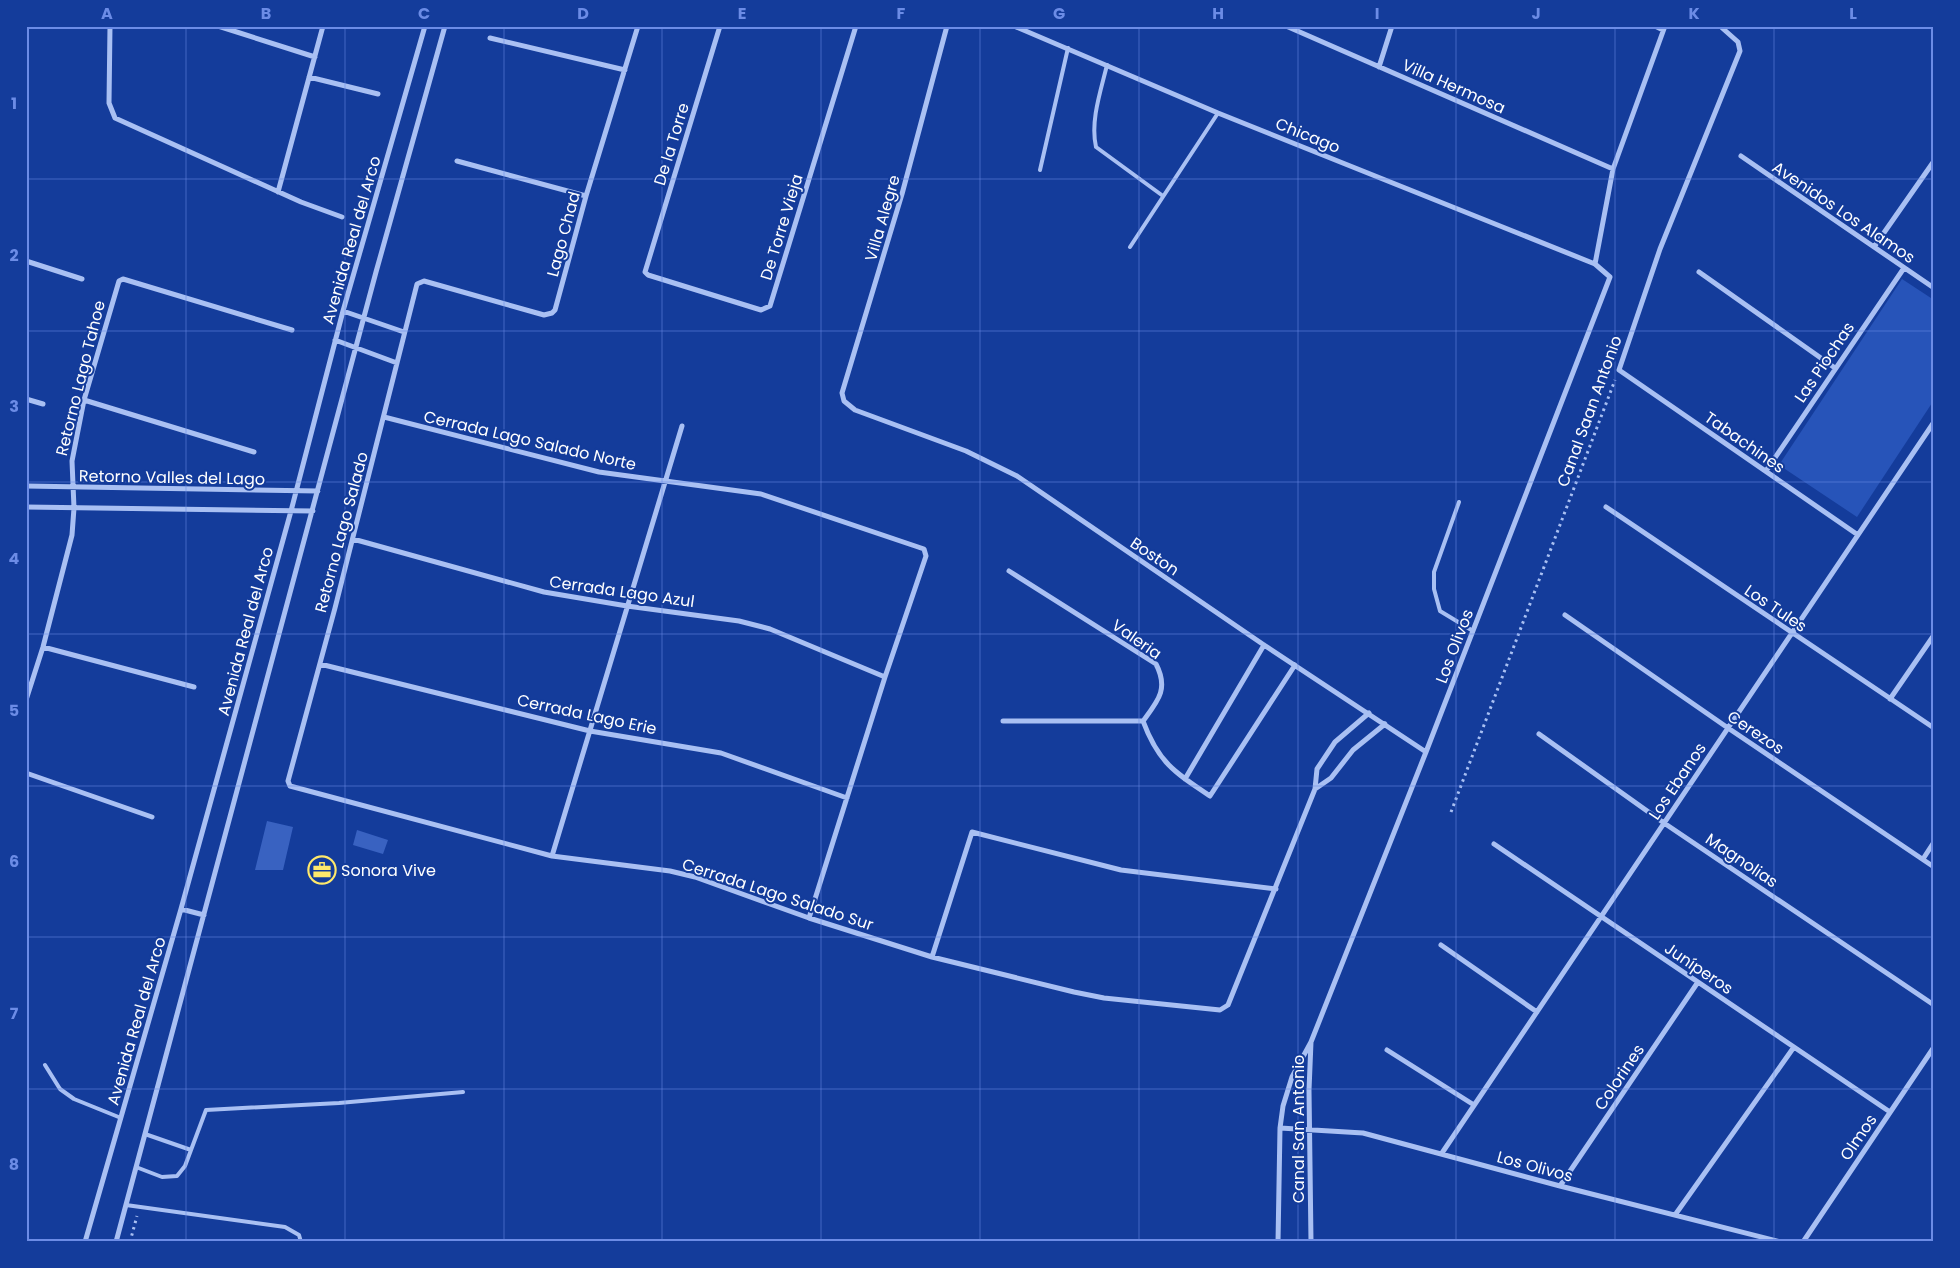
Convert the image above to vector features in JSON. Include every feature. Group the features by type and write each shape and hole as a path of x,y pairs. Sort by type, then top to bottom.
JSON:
{"street":[{"path":"110,26 109,103 115,118 278,192 342,217"},
{"path":"218,26 315,58"},
{"path":"278,192 323,26"},
{"name":"Avenida Real del Arco","path":"85,1242 181,909 291,511 343,311 425,26"},
{"name":"Avenida Real del Arco","path":"116,1242 444,26"},
{"name":"Lago Chad","path":"417,284 424,281 544,315 556,310 586,196 638,26"},
{"name":"De la Torre","path":"645,269 720,26"},
{"name":"De Torre Vieja","path":"645,269 648,275 761,310 768,308 856,26"},
{"name":"Villa Alegre","path":"855,410 847,406 842,393 902,194 947,26"},
{"name":"Chicago","path":"1014,26 1218,113 1595,264"},
{"name":"Villa Hermosa","path":"1286,26 1612,169"},
{"path":"1379,67 1392,26"},
{"path":"1595,264 1612,169 1664,28 1655,26"},
{"name":"Canal Saan Antonio","path":"1619,370 1660,249 1740,51 1738,42 1720,26"},
{"path":"490,38 625,70"},
{"path":"309,77 378,94"},
{"name":"Avenidos Los Alamos","path":"1741,156 1934,288"},
{"path":"457,161 586,196"},
{"path":"1874,247 1934,161"},
{"path":"26,261 82,279"},
{"name":"Los Olivos","path":"1311,1042 1610,281 1609,275 1595,264"},
{"name":"Las Piochas","path":"1766,471 1904,268"},
{"path":"1699,272 1835,368"},
{"name":"Retorno Lago Tahoe","path":"26,700 43,647 72,534 74,508 72,461 84,400 117,283 123,279 292,330"},
{"name":"Retorno Lago Salado","path":"290,786 288,781 320,664 417,284"},
{"path":"343,311 404,332"},
{"path":"335,340 397,363"},
{"name":"Tabachines","path":"1619,370 1858,534"},
{"path":"26,399 43,404"},
{"path":"84,400 254,452"},
{"name":"Boston","path":"855,410 983,458 1017,476 1264,645 1426,752"},
{"name":"Cerrada Lago Salado Norte","path":"384,417 599,472 665,482 736,489 761,494 921,547 926,552 926,556 885,677"},
{"name":"Los Ebanos","path":"1442,1153 1858,534 1932,430 1934,422"},
{"path":"552,856 682,426"},
{"name":"Retorno Valles del Lago","path":"26,486 318,491"},
{"name":"Retorno Valles del Lago","path":"26,507 313,511"},
{"name":"Los Tules","path":"1606,507 1934,728"},
{"name":"Cerrada Lago Azul","path":"352,539 544,592 627,606 739,621 770,629 885,677"},
{"name":"Valeria","path":"1009,571 1156,664 1162,677 1162,692 1143,721"},
{"name":"Cerezos","path":"1565,615 1728,728 1934,866"},
{"path":"1890,699 1934,635"},
{"path":"1185,780 1264,645"},
{"path":"43,647 194,687"},
{"name":"Cerrada Lago Erie","path":"320,664 590,731 721,753 847,798"},
{"path":"1003,721 1143,721 1151,743 1163,762 1185,780 1210,796 1295,665"},
{"path":"809,918 885,677"},
{"path":"932,957 972,832 1121,870 1276,888 1315,789 1317,769 1330,748 1369,713"},
{"path":"1315,789 1331,778 1353,750 1385,724"},
{"name":"Magnolias","path":"1539,734 1664,823 1934,1005"},
{"path":"26,773 152,817"},
{"name":"Cerrada Lago Salado Sur","path":"290,786 552,856 670,871 695,877 809,918 932,957 1104,998 1220,1010 1228,1005 1276,888"},
{"path":"1922,859 1934,842"},
{"name":"Juníperos","path":"1494,844 1890,1112"},
{"path":"181,909 204,915"},
{"path":"1441,945 1537,1012"},
{"name":"Colorines","path":"1560,1186 1698,982"},
{"name":"Canal San Antonio","path":"1278,1242 1280,1128 1283,1106 1292,1078 1311,1042"},
{"name":"Canal San Antonio","path":"1311,1042 1308,1090 1311,1242"},
{"name":"Olmos","path":"1803,1242 1934,1046"},
{"path":"1675,1215 1794,1047"},
{"path":"1387,1050 1474,1105"},
{"name":"Los Olivos","path":"1280,1128 1363,1133 1780,1242"}],"lane":[{"path":"1040,170 1068,48"},
{"path":"1107,65 1095,124 1094,137 1096,147 1163,196"},
{"path":"1130,247 1218,113"},
{"path":"1459,502 1434,572 1434,589 1440,611 1473,631"},
{"path":"45,1065 60,1089 74,1099 121,1118"},
{"path":"136,1167 162,1177 177,1176 185,1166 206,1110 339,1103 463,1092"},
{"path":"145,1134 191,1150"},
{"path":"126,1205 285,1227 299,1235 301,1242"}],"path":[{"name":"Canal Saan Antonio","path":"1451,812 1619,370"},
{"path":"130,1242 140,1207"}],"shaded area":[{"path":"1902,279 1934,300 1934,400 1857,517 1779,465"}],"building":[{"path":"267,821 293,827 283,870 255,870"},
{"path":"357,830 388,840 383,854 353,845"}],"place":[{"name":"Sonora Vive","path":"322,870"}]}
